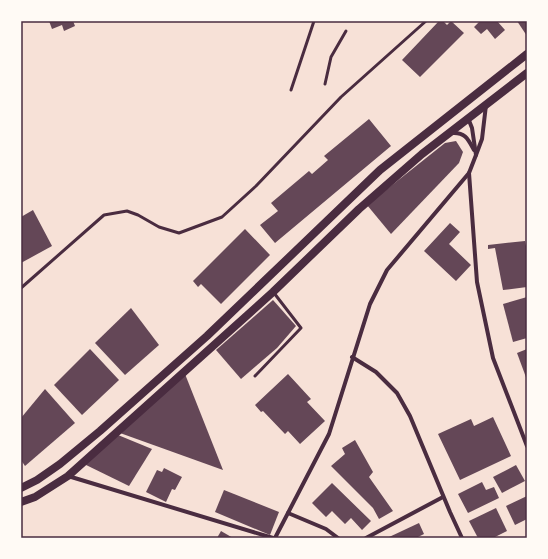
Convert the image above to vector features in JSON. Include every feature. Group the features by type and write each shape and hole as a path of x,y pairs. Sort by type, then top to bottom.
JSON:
{"main road":[{"path":"21,488 37,480 60,464 100,431 207,336 380,170 527,54"},
{"path":"21,502 35,497 68,476 273,292 359,208 449,133 527,73"}],"street":[{"path":"68,476 274,538 329,434 352,357 370,304 387,270 469,173 482,139 486,104"},
{"path":"468,118 472,128 476,156"},
{"path":"449,133 459,133 465,135 476,156"},
{"path":"469,173 477,282 492,358 527,446"},
{"path":"352,357 376,372 397,393 410,416 443,497 462,538"},
{"path":"366,538 443,497"},
{"path":"288,513 326,528 338,538"}],"lane":[{"path":"291,90 314,21"},
{"path":"21,288 104,215 127,211 138,215 159,227 179,233 222,217 256,186 341,97 426,21"},
{"path":"325,84 331,57 346,31"},
{"path":"255,376 301,328 273,292"}],"building":[{"path":"49,21 73,21 75,26 64,31 62,25 52,29"},
{"path":"439,21 443,21 447,25 451,21 464,33 420,77 402,60"},
{"path":"480,21 497,21 505,30 495,39 487,29 481,34 474,27"},
{"path":"517,21 527,21 527,36"},
{"path":"369,119 391,146 275,243 260,225 278,211 271,203 309,171 312,174 328,160 324,156"},
{"path":"456,141 463,152 459,163 391,234 367,205 445,143"},
{"path":"33,210 52,246 21,263 21,217"},
{"path":"450,223 460,232 449,244 471,265 456,281 424,251"},
{"path":"245,229 270,255 221,304 201,284 198,287 193,281"},
{"path":"525,241 527,251 527,287 503,290 495,248 488,249 488,245"},
{"path":"527,297 527,338 513,342 503,304"},
{"path":"273,300 296,326 277,348 241,379 216,350"},
{"path":"131,308 159,345 125,375 95,343"},
{"path":"90,349 119,380 82,415 54,385"},
{"path":"527,349 527,380 517,353"},
{"path":"185,374 223,470 120,433"},
{"path":"288,374 311,399 307,402 325,421 300,444 288,431 285,434 263,411 261,412 255,405"},
{"path":"45,389 75,423 25,466 21,460 21,418"},
{"path":"493,417 511,456 460,480 438,434 471,419 474,426"},
{"path":"118,435 152,449 129,486 82,463"},
{"path":"355,440 373,472 369,477 393,511 379,519 373,508 331,466 345,454 342,448"},
{"path":"516,465 525,481 502,493 493,477"},
{"path":"164,468 182,477 175,490 172,489 166,502 146,492 157,470 162,472"},
{"path":"482,482 486,490 494,487 499,498 468,513 458,494"},
{"path":"332,483 371,521 362,530 351,518 345,524 332,511 326,517 312,503"},
{"path":"224,490 279,512 270,535 215,512"},
{"path":"527,496 527,519 515,525 506,506"},
{"path":"496,508 507,531 493,538 478,538 469,521"},
{"path":"419,523 424,534 416,538 387,538"},
{"path":"221,531 233,538 217,538"}]}
